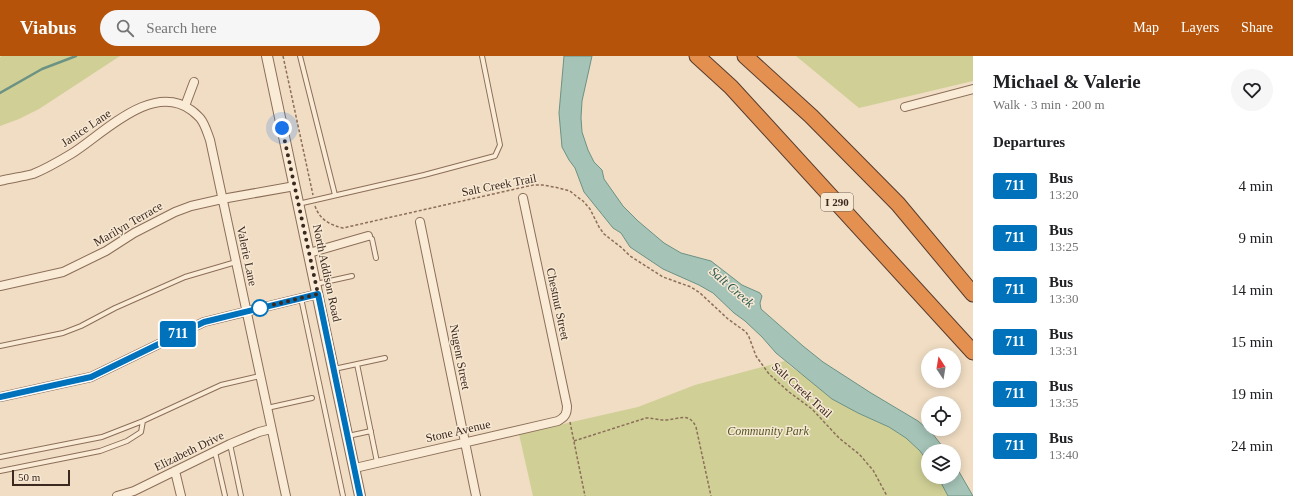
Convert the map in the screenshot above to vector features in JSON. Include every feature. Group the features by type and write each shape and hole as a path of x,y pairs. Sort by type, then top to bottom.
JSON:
{"highway":[{"name":"I 290","path":"697,56 731,87 973,352"},
{"path":"745,56 811,116 898,204 973,294"}],"street":[{"name":"North Addison Road","path":"267,56 360,496"},
{"path":"185,106 194,82"},
{"path":"905,107 973,89"},
{"name":"Janice Lane","path":"0,181 34,174 71,154 122,118 142,106 156,102 172,102 185,106 199,116"},
{"name":"Valerie Lane","path":"199,116 205,126 210,140 286,496"},
{"name":"Marilyn Terrace","path":"0,286 63,272 106,251 161,218 191,206 295,186"},
{"name":"Chestnut Street","path":"524,198 567,406 566,415"},
{"name":"Nugent Street","path":"420,222 476,496"},
{"path":"309,253 368,236"},
{"path":"0,397 91,377 204,322 301,298 317,289"},
{"name":"Stone Avenue","path":"354,468 558,421 566,415"},
{"name":"Elizabeth Drive","path":"117,496 134,494 230,444 259,432 271,429"},
{"path":"176,471 181,496"}],"lane":[{"path":"300,56 334,195"},
{"path":"298,204 424,175 495,156 500,144 482,56"},
{"path":"368,236 372,239 376,258"},
{"path":"0,346 63,333 81,326 115,308 184,277 236,262"},
{"path":"317,289 352,276"},
{"path":"301,298 343,496"},
{"path":"333,369 385,358"},
{"path":"357,364 378,462"},
{"path":"0,457 102,437 221,385 260,376"},
{"path":"267,408 312,398"},
{"path":"0,471 100,451 120,444 141,432 143,420"},
{"path":"348,436 371,431"},
{"path":"230,444 241,496"},
{"path":"215,452 225,496"}],"path":[{"name":"Salt Creek Trail","path":"283,56 314,200 317,211 325,222 344,228 533,185 543,185 570,191 583,201 590,209 604,234 630,256 663,277 691,287 700,293 728,319 746,332 756,356 769,374 789,392 812,409 839,438 860,454 873,470 888,496"},
{"path":"566,415 571,424 585,496"},
{"path":"574,440 646,418 664,420 686,417 691,419 696,427 711,496"}],"green space":[{"path":"120,56 39,109 0,126 0,57"},
{"path":"796,56 973,56 973,81 859,108"},
{"name":"Community Park","path":"785,361 791,367 858,413 889,427 906,438 921,452 921,484 942,484 948,496 533,496 519,434 638,407 695,385"}],"water":[{"name":"Salt Creek","path":"564,56 592,56 582,101 582,132 594,162 602,170 604,179 623,206 664,243 681,253 711,261 742,285 760,293 762,296 760,303 761,309 803,346 823,362 918,421 921,424 921,436 934,436 941,444 921,444 921,452 906,438 889,427 832,399 776,353 762,337 713,293 663,269 630,247 621,233 613,228 584,192 575,168 562,147 559,113"},
{"path":"961,475 973,496 948,496 942,484 961,484"}],"waterway":[{"path":"0,93 42,69 76,56"}],"bus line":[{"name":"711","path":"0,397 91,377 204,322 318,294 360,496"}],"route":[{"path":"260,308 318,294 282,128"}]}
